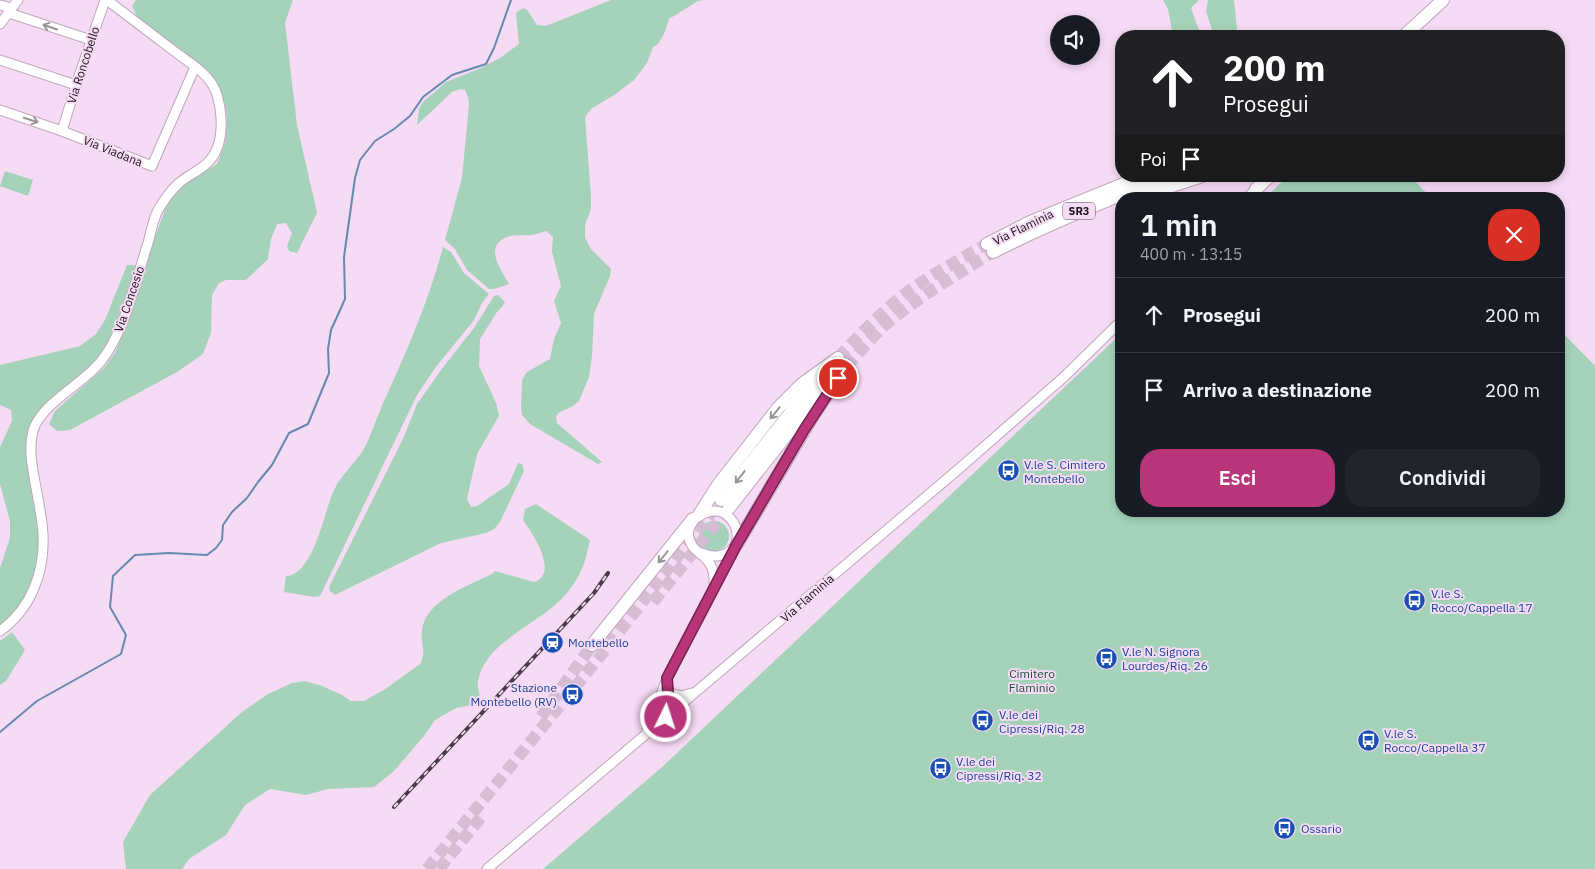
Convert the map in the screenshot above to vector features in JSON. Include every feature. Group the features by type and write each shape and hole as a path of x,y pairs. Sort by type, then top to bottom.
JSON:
{"highway":[{"path":"1410,30 1443,0"},
{"path":"1420,30 1452,0"},
{"name":"Via Flaminia","path":"1115,197 990,248 1039,218 1129,182"},
{"name":"Via Flaminia","path":"1128,192 1154,182"},
{"path":"1153,192 1184,182"},
{"path":"1085,209 1107,207 1115,204"},
{"path":"725,504 807,407 842,362"},
{"path":"592,645 696,517 718,485 778,408 802,384 842,362"},
{"path":"737,544 842,362"}],"street":[{"path":"0,24 18,0"},
{"name":"Via Roncobello","path":"62,130 106,0"},
{"name":"Via Concesio","path":"0,631 23,610 36,582 42,562 42,525 31,451 36,424 52,405 102,361 114,341 125,314 158,211 176,186 209,161 219,145 221,111 211,82 195,67 106,0"},
{"path":"0,6 91,40"},
{"path":"0,60 76,85"},
{"name":"Via Viadana","path":"0,110 62,130 152,166 195,67"},
{"name":"Via Flaminia","path":"487,869 697,690 773,628 1051,388 1115,326"},
{"path":"644,736 653,721 664,694 667,678 737,544 734,522 727,514 714,510 696,517 689,529 689,536 693,547 707,559 713,569 714,588"},
{"path":"699,552 710,556 720,555 729,552 737,544"},
{"path":"664,694 681,696 697,690"},
{"path":"664,694 669,715"}],"green space":[{"path":"136,0 293,0 285,23 297,125 317,213 297,253 289,251 287,246 292,233 286,223 277,224 271,239 268,259 246,280 226,280 219,283 212,295 211,333 203,354 177,372 70,430 57,431 49,424 55,411 104,368 115,353 127,325 166,207 175,192 190,180 217,164 225,143 227,116 220,89 208,72 139,21 132,6"},
{"path":"611,0 704,0 698,1 669,19 664,34 658,44 653,47 647,63 634,80 591,109 585,117 591,209 585,225 585,238 591,249 611,269 610,276 594,314 589,377 579,401 558,413 556,417 557,423 602,462 598,464 530,424 522,415 522,380 527,372 550,359 554,339 561,323 554,301 561,286 552,252 553,237 546,231 533,235 510,236 500,241 496,246 496,259 509,284 489,289 467,270 455,249 445,240 462,178 469,104 465,90 460,89 452,92 417,125 419,109 422,103 446,82 481,68 500,58 519,44 516,13 523,8 528,11 537,25 546,26"},
{"path":"1163,0 1199,0 1191,8 1199,30 1172,30 1168,9"},
{"path":"1208,0 1234,0 1237,29 1212,30 1206,11"},
{"path":"5,171 33,180 28,196 0,186"},
{"path":"1282,182 1416,182 1425,192 1271,192"},
{"path":"443,247 451,252 464,273 489,294 482,303 474,320 435,368 417,395 320,596 314,597 284,592 286,576 296,573 311,554 334,490 367,443 417,325"},
{"path":"127,265 134,265 137,268 121,318 110,342 87,371 40,412 29,434 36,488 39,565 37,574 24,599 13,615 0,627 0,568 10,538 10,521 0,484 0,447 12,421 11,410 0,405 0,365 80,346 96,334 105,320"},
{"path":"498,295 505,302 480,339 479,366 496,403 499,416 477,454 467,499 471,507 477,506 509,484 518,463 522,464 524,471 500,522 494,529 486,533 441,543 335,595 330,591 329,587 403,439 417,404 474,328 494,296"},
{"name":"Cimitero Flaminio","path":"1565,335 1595,366 1595,869 543,869 661,768 1115,340 1115,517 1565,517"},
{"path":"536,504 590,540 586,555 580,574 557,604 516,633 491,654 483,667 478,681 480,697 471,705 456,708 435,720 394,771 374,787 328,789 306,795 270,789 245,805 226,835 189,859 182,869 126,869 123,842 150,795 242,712 268,694 292,683 305,681 322,686 351,701 364,701 384,690 420,664 423,655 422,630 425,619 431,610 449,595 495,571 534,582 541,577 545,570 542,552 523,520 525,509"},
{"path":"714,521 725,525 729,536 725,547 714,551 703,547 699,536 703,525"},
{"path":"12,632 25,650 6,681 0,685 0,641"}],"waterway":[{"path":"0,732 37,701 121,654 126,635 110,607 113,576 135,555 169,553 207,555 216,548 222,540 223,525 232,512 247,498 272,465 289,433 308,424 329,373 328,349 331,330 345,299 344,257 355,178 360,160 375,141 410,116 423,97 452,75 486,64 494,48 511,0"}],"tunnel":[{"path":"838,358 878,317 905,294 987,244"},
{"path":"846,367 885,325 937,287 993,252"},
{"path":"427,869 606,649 721,500"},
{"path":"653,602 729,508"},
{"path":"541,717 592,645"},
{"path":"439,869 482,816"}],"railway":[{"path":"394,807 594,593 608,573"}],"place":[{"name":"V.le S. Cimitero Montebello","path":"1008,471"},
{"name":"V.le S. Rocco/Cappella 17","path":"1415,600"},
{"name":"Montebello","path":"552,642"},
{"name":"V.le N. Signora Lourdes/Riq. 26","path":"1106,658"},
{"name":"Stazione Montebello (RV)","path":"573,694"},
{"name":"V.le dei Cipressi/Riq. 28","path":"983,721"},
{"name":"V.le S. Rocco/Cappella 37","path":"1368,740"},
{"name":"V.le dei Cipressi/Riq. 32","path":"940,768"},
{"name":"Ossario","path":"1285,828"}],"route":[{"path":"666,717 671,712 667,678 737,544 804,430 838,378"}]}
